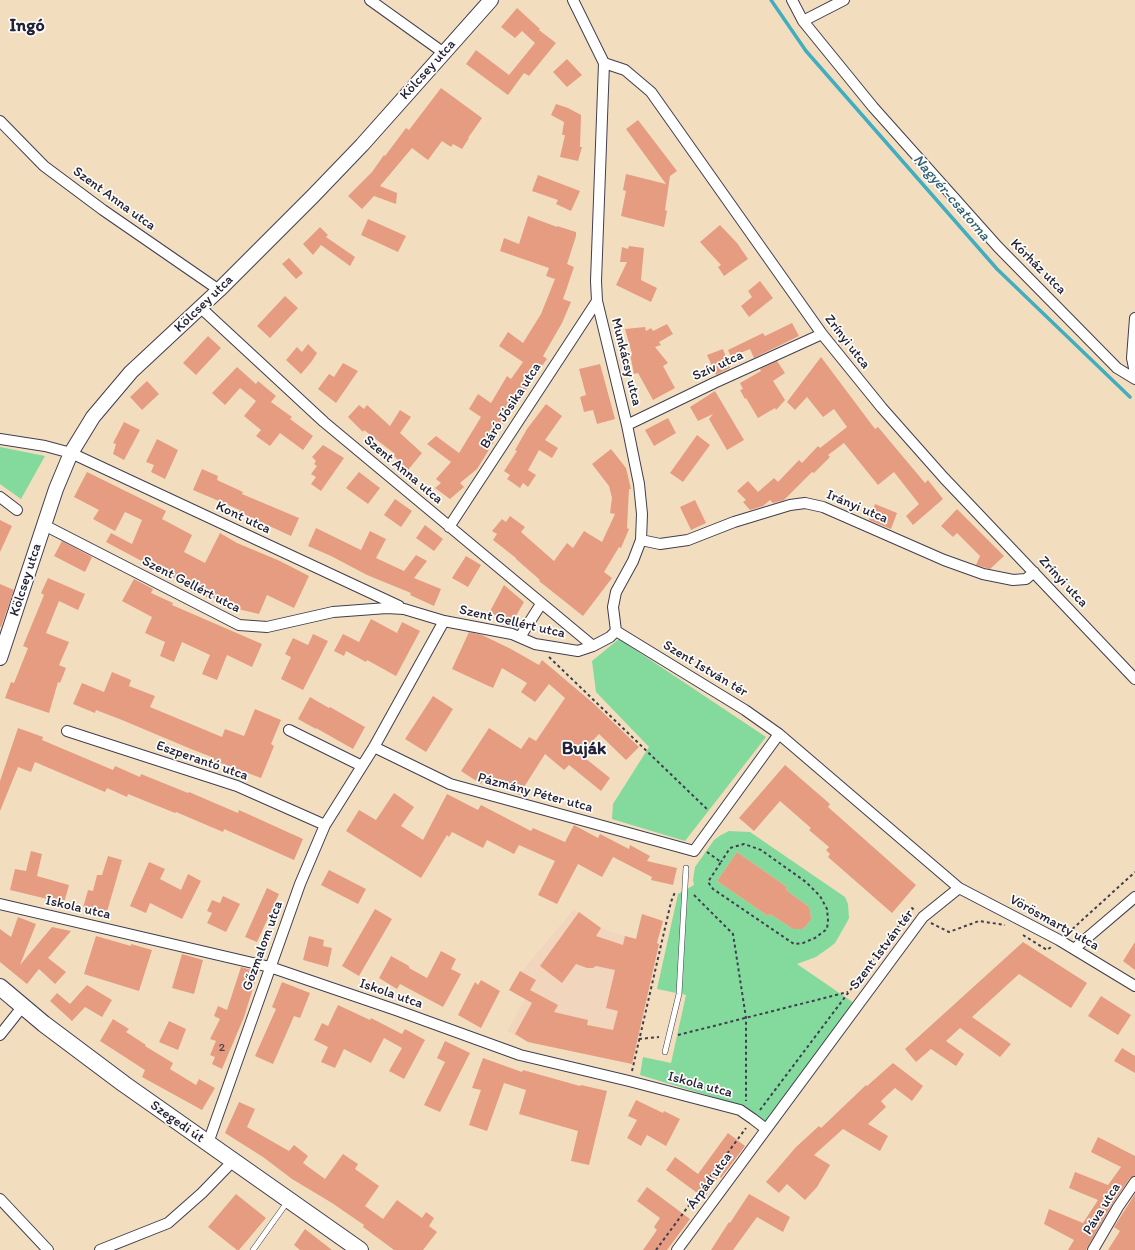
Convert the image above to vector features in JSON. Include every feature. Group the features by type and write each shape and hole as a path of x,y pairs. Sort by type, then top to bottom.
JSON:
{"main road":[{"name":"Kölcsey utca","path":"0,658 56,489 71,453 93,417 131,372 201,308 362,145 491,0"},
{"name":"Szegedi út","path":"0,987 22,1006 124,1084 360,1250"}],"street":[{"path":"370,0 444,53"},
{"path":"573,0 604,64"},
{"name":"Kórház utca","path":"792,0 803,21 873,107 998,247 1118,368 1135,379"},
{"path":"803,21 844,0"},
{"name":"Munkácsy utca","path":"604,64 596,281 597,301 627,425 639,484 642,514 641,540 633,561 616,592 613,607 616,631"},
{"name":"Zrínyi utca","path":"604,64 625,70 651,92 822,334 882,408 939,472 1135,679"},
{"name":"Szent Anna utca","path":"0,122 44,166 103,210 219,290"},
{"name":"Báró Jósika utca","path":"449,527 597,301"},
{"name":"Szent Anna utca","path":"201,308 324,422 592,646"},
{"path":"1135,318 1132,358 1135,373"},
{"name":"Szív utca","path":"627,425 714,383 822,334"},
{"path":"0,439 45,446 71,453"},
{"name":"Kont utca","path":"71,453 404,609"},
{"path":"0,497 17,510"},
{"name":"Irányi utca","path":"641,540 660,544 688,540 734,522 790,505 805,503 824,507 944,560 983,574 1013,580 1026,579 1034,572"},
{"name":"Szent Gellért utca","path":"44,526 239,625 267,627 333,612 387,608 404,609 444,621 512,634 534,644 578,651 592,646"},
{"path":"520,637 541,604"},
{"name":"Gőzmalom utca","path":"208,1143 300,884 325,824 374,747 444,621"},
{"path":"592,646 610,637 616,631"},
{"name":"Szent István tér","path":"616,631 745,710 779,734 959,888 923,917 766,1129"},
{"path":"289,730 362,766"},
{"name":"Eszperantó utca","path":"67,731 237,786 325,824"},
{"path":"696,848 779,734"},
{"name":"Pázmány Péter utca","path":"374,747 450,784 696,848"},
{"name":"Vörösmarty utca","path":"959,888 1059,940 1135,986"},
{"path":"1074,949 1135,897"},
{"name":"Iskola utca","path":"0,904 270,967 396,1010 520,1055 629,1081 740,1110 766,1129"},
{"path":"0,1035 22,1006"},
{"name":"Árpád utca","path":"677,1250 766,1129"},
{"path":"100,1250 168,1223 202,1193 233,1161"},
{"name":"Páva utca","path":"1093,1250 1118,1206 1135,1182"},
{"path":"0,1199 48,1250"}],"lane":[{"path":"665,1052 679,994 686,868"},
{"path":"253,1250 288,1200"}],"path":[{"path":"534,644 717,819"},
{"path":"744,844 761,850 806,882 820,896 827,909 827,929 815,938 803,943 794,944 713,889 708,882 721,862 730,848 744,844"},
{"path":"696,848 721,862"},
{"path":"1059,940 1135,872"},
{"path":"629,1081 671,902 677,888"},
{"path":"692,894 733,934 746,1018 746,1114"},
{"path":"639,1039 669,1037 849,992"}],"shaded area":[{"path":"574,909 601,928 625,936 659,944 632,1064 528,1042 507,1031 525,999 514,993 516,978"}],"green space":[{"path":"0,447 45,456 21,499 0,484"},
{"path":"619,639 766,737 685,841 612,819 613,804 649,747 596,692 592,661"},
{"path":"729,831 750,832 845,897 848,904 849,918 835,943 816,957 797,964 854,1003 766,1122 743,1106 640,1075 643,1057 671,1063 686,995 657,989 678,894 694,885 693,880 695,867 714,840","holes":["737,852 787,887 786,890 808,906 810,910 811,919 802,929 793,929 770,914 768,916 717,881"]}],"building":[{"path":"517,8 540,29 539,30 556,43 529,76 524,73 508,95 466,64 476,50 509,75 535,43 522,31 515,38 501,27"},
{"path":"567,59 582,75 567,87 553,72"},
{"path":"441,88 482,118 462,149 453,144 451,147 442,141 428,160 412,148 380,186 397,193 396,204 374,196 362,209 348,196 372,172 406,128 409,130"},
{"path":"556,104 581,115 580,147 582,147 578,161 560,157 565,135 562,135 564,122 551,115"},
{"path":"638,120 677,171 670,176 664,227 621,216 626,191 623,190 626,174 666,184 626,129"},
{"path":"538,175 580,191 571,211 556,204 558,200 532,191"},
{"path":"528,216 557,227 576,232 567,264 574,267 563,299 571,302 562,323 543,356 547,359 533,378 517,406 515,405 493,439 495,440 477,469 460,483 464,487 450,499 435,488 441,483 436,479 451,462 427,444 436,436 459,453 481,417 469,409 478,394 491,403 507,376 511,379 523,362 499,346 508,332 523,343 541,314 555,279 546,276 549,268 500,251 504,238 519,244"},
{"path":"368,219 406,236 398,252 361,235"},
{"path":"720,225 737,243 748,259 724,276 718,267 721,265 700,242"},
{"path":"320,227 328,235 326,237 355,257 350,266 321,245 313,255 303,244"},
{"path":"629,246 644,248 641,280 657,288 651,302 616,285 627,262 620,262 622,247 628,249"},
{"path":"289,258 303,273 296,279 282,264"},
{"path":"760,281 773,298 749,317 741,306 752,297 748,291"},
{"path":"285,296 298,308 270,338 257,326"},
{"path":"792,323 799,336 754,358 750,349 731,357 728,350 763,333 765,336"},
{"path":"667,324 673,334 659,342 661,345 655,347 668,363 663,366 675,388 653,400 638,373 634,374 630,354 632,354 625,329 645,327 646,331 651,328 653,331"},
{"path":"208,336 221,348 196,375 183,363"},
{"path":"308,344 317,353 301,374 286,360 297,347 302,352"},
{"path":"723,349 730,368 716,375 707,355"},
{"path":"821,357 875,429 878,427 925,483 928,480 943,499 913,525 906,516 919,504 894,472 878,485 844,443 828,455 830,457 814,473 812,472 784,500 773,503 770,500 763,506 750,510 743,502 746,500 737,491 748,481 758,492 774,478 778,482 799,460 802,463 818,446 820,448 847,427 834,409 823,417 807,397 795,410 787,402"},
{"path":"777,361 785,373 773,381 785,400 776,410 775,408 758,418 740,390 743,389 740,383 761,371 760,369"},
{"path":"343,363 358,371 336,403 318,389 329,374 334,377"},
{"path":"600,364 615,419 597,424 593,410 584,412 580,397 586,395 579,369"},
{"path":"237,367 256,384 258,381 276,396 271,402 292,417 290,419 313,436 303,450 280,433 270,446 256,436 261,430 244,416 256,401 240,388 225,405 212,393"},
{"path":"147,381 159,394 142,410 130,397"},
{"path":"715,391 744,440 727,450 709,419 713,414 698,421 690,407"},
{"path":"546,404 562,416 545,440 558,448 552,458 539,450 528,470 536,475 528,487 523,483 520,488 507,479 510,475 504,471 517,451 515,450 527,429"},
{"path":"359,405 364,409 367,405 390,426 400,410 411,417 400,433 422,453 408,470 394,456 395,454 364,430 363,432 348,417"},
{"path":"668,418 676,433 654,446 645,430"},
{"path":"124,422 140,430 124,460 113,454 116,444 113,443"},
{"path":"697,435 710,445 683,482 670,473"},
{"path":"157,439 178,450 165,479 151,472 154,465 146,462"},
{"path":"323,445 344,458 321,491 311,484 316,477 311,474 317,466 314,464 316,461 312,457"},
{"path":"611,449 626,468 631,489 629,489 627,528 629,529 621,548 619,547 604,572 612,578 583,616 539,581 540,580 516,558 493,540 497,534 492,531 502,519 506,522 510,516 525,527 521,532 554,561 567,543 573,548 584,531 602,542 615,514 610,513 612,498 609,486 592,464"},
{"path":"202,469 218,476 217,480 243,492 242,494 299,518 291,536 239,512 240,510 193,490"},
{"path":"87,472 166,511 162,519 192,535 184,552 205,563 220,533 237,543 280,561 309,576 294,608 267,595 259,614 238,609 209,596 208,598 175,581 176,579 106,542 111,533 132,544 142,520 125,512 115,531 93,519 99,510 74,497"},
{"path":"359,472 380,488 368,504 346,488"},
{"path":"395,499 412,511 401,527 384,515"},
{"path":"695,500 706,523 691,530 680,507"},
{"path":"875,504 897,513 891,529 869,520"},
{"path":"957,509 1004,556 990,569 976,565 980,556 957,533 953,537 941,526"},
{"path":"0,520 12,526 0,552"},
{"path":"425,525 443,539 434,551 416,538"},
{"path":"316,528 361,550 370,531 386,539 376,558 404,571 416,555 427,561 414,578 441,589 434,606 410,595 411,593 367,575 308,546"},
{"path":"62,541 92,557 85,572 54,556"},
{"path":"466,556 481,565 468,587 452,578"},
{"path":"48,578 85,594 78,610 59,601 46,633 69,642 59,665 66,668 60,683 58,682 49,713 5,698 11,682 14,683 28,648 23,646 44,595 41,593"},
{"path":"134,579 153,589 151,593 173,603 172,605 262,644 252,667 227,655 217,680 202,674 210,655 182,642 174,662 160,656 165,642 145,633 152,617 122,601"},
{"path":"0,584 14,590 1,627 0,627"},
{"path":"504,585 524,602 513,621 489,613"},
{"path":"371,619 397,633 402,622 420,631 396,676 367,660 366,662 346,651 344,656 334,651 343,634 359,642"},
{"path":"469,632 482,635 539,665 542,660 593,703 639,747 626,760 599,734 580,754 610,778 601,791 569,765 564,770 545,754 519,795 487,774 481,784 461,771 489,728 521,749 529,737 536,741 565,698 549,684 535,702 521,692 527,683 502,668 493,688 452,669"},
{"path":"313,634 328,641 303,690 281,679 291,657 285,654 293,638 308,645"},
{"path":"112,672 131,680 129,686 155,696 150,707 222,737 225,729 244,736 255,709 281,720 271,744 274,746 261,778 213,760 214,758 122,720 96,710 95,713 73,704 82,683 104,692"},
{"path":"433,696 453,709 426,752 405,739"},
{"path":"310,697 365,727 353,749 298,719"},
{"path":"18,728 43,737 42,740 113,770 115,766 140,777 141,774 188,793 189,792 238,813 239,810 303,839 294,860 224,829 223,832 128,794 127,797 107,788 105,792 35,762 31,772 18,767 0,811 0,781"},
{"path":"785,765 830,804 828,807 916,885 892,913 828,857 830,854 826,850 829,847 809,830 811,828 780,801 754,831 739,818"},
{"path":"394,793 414,807 401,826 423,840 447,794 478,810 481,805 531,831 533,828 565,842 574,825 598,838 600,834 629,849 630,845 650,856 647,861 677,868 673,885 651,880 652,877 613,857 602,877 578,864 557,904 538,895 555,861 519,845 514,854 487,840 483,848 452,832 449,837 447,835 421,878 346,831 359,810 376,820"},
{"path":"31,851 42,854 37,876 69,885 64,903 10,890 15,869 26,871"},
{"path":"737,852 787,887 786,890 808,906 811,919 806,926 802,929 793,929 770,914 768,916 717,881"},
{"path":"108,856 122,860 106,915 83,908 88,890 93,891 97,875 102,875"},
{"path":"149,862 165,869 160,879 181,890 188,874 201,881 182,919 150,903 146,913 130,906"},
{"path":"329,870 366,889 358,904 321,885"},
{"path":"267,888 279,894 257,942 245,937"},
{"path":"223,896 240,904 226,932 207,923 212,913 207,911 212,900 220,903"},
{"path":"375,909 392,919 359,976 342,966"},
{"path":"579,912 601,928 596,936 623,945 625,936 636,939 642,914 663,921 657,943 659,944 632,1064 528,1042 515,1034 532,1003 509,990 520,971 536,980 530,990 558,1005 554,1012 588,1020 587,1025 613,1030 618,1011 606,1008 615,970 596,966 593,968 587,968 576,964 562,983 540,966"},
{"path":"18,917 36,924 20,965 52,927 71,931 48,958 66,972 55,984 39,969 27,984 0,962 0,929 11,937"},
{"path":"96,936 131,946 131,944 152,950 139,991 84,974"},
{"path":"309,936 324,940 323,946 332,948 328,967 303,960"},
{"path":"1023,942 1087,983 1071,1008 1019,974 972,1017 1011,1044 1000,1057 960,1028 946,1041 964,1054 956,1066 931,1049 916,1062 905,1049"},
{"path":"1135,942 1135,970 1123,961"},
{"path":"441,951 456,959 451,969 461,974 443,1007 400,984 397,989 379,978 391,956 427,978"},
{"path":"182,954 203,960 194,994 172,988"},
{"path":"241,967 258,972 244,1017 222,1069 212,1064 215,1057 210,1055 216,1041 210,1039 220,1019 214,1016 218,1006 227,1010"},
{"path":"481,980 500,991 481,1028 458,1015 475,982 478,985"},
{"path":"282,982 310,993 300,1018 294,1016 273,1064 255,1056 276,1009 272,1007"},
{"path":"87,985 112,1000 102,1017 85,1007 72,1021 50,1001 57,993 70,1004"},
{"path":"1101,996 1131,1015 1118,1035 1088,1016"},
{"path":"338,1005 370,1020 371,1018 402,1034 405,1029 425,1040 404,1079 389,1071 402,1048 384,1038 371,1063 344,1049 335,1068 321,1062 328,1047 314,1040 322,1023 328,1026"},
{"path":"113,1019 129,1029 126,1032 146,1045 145,1046 173,1063 170,1069 196,1085 199,1079 215,1088 202,1110 142,1077 145,1070 100,1041"},
{"path":"169,1021 186,1029 178,1050 159,1042"},
{"path":"445,1041 470,1053 440,1112 424,1105 445,1062 437,1058"},
{"path":"1122,1048 1135,1056 1135,1073 1114,1061"},
{"path":"483,1058 522,1072 523,1070 580,1086 607,1091 589,1165 571,1161 578,1131 519,1114 526,1090 504,1083 487,1131 469,1125 481,1090 472,1088"},
{"path":"893,1063 923,1086 912,1101 895,1088 881,1101 886,1107 868,1124 888,1136 880,1151 843,1129 814,1155 830,1165 817,1187 805,1200 787,1184 779,1193 766,1182 796,1147 819,1126 821,1128 866,1085 867,1086"},
{"path":"636,1100 663,1113 664,1111 680,1119 666,1146 647,1135 641,1146 627,1138 637,1120 628,1116"},
{"path":"239,1102 255,1109 247,1127 289,1151 294,1145 308,1156 303,1163 325,1179 343,1154 358,1164 355,1169 379,1186 365,1206 383,1219 397,1200 422,1218 426,1212 434,1218 429,1226 437,1232 423,1250 394,1250 363,1227 364,1225 332,1203 292,1179 263,1157 225,1133"},
{"path":"728,1133 745,1146 721,1178 719,1176 704,1198 666,1170 675,1157 698,1174"},
{"path":"1098,1137 1135,1156 1135,1176 1130,1178 1113,1203 1086,1250 1068,1250 1074,1240 1044,1224 1049,1209 1083,1223 1098,1200 1069,1188 1075,1172 1108,1185 1121,1167 1091,1152"},
{"path":"647,1187 690,1219 667,1250 643,1250 657,1230 654,1227 660,1218 637,1201"},
{"path":"236,1194 266,1218 239,1250 208,1227"},
{"path":"749,1194 790,1217 783,1232 757,1217 733,1250 711,1250 729,1222 730,1223"},
{"path":"1135,1194 1135,1250 1108,1250 1120,1231 1114,1227"},
{"path":"305,1229 332,1250 300,1250 294,1245"}],"waterway":[{"name":"Nagyér-csatorna","path":"771,0 806,51 997,269 1130,397"}],"district":[{"name":"Ingó","path":"27,26"},
{"name":"Buják","path":"584,749"}]}
